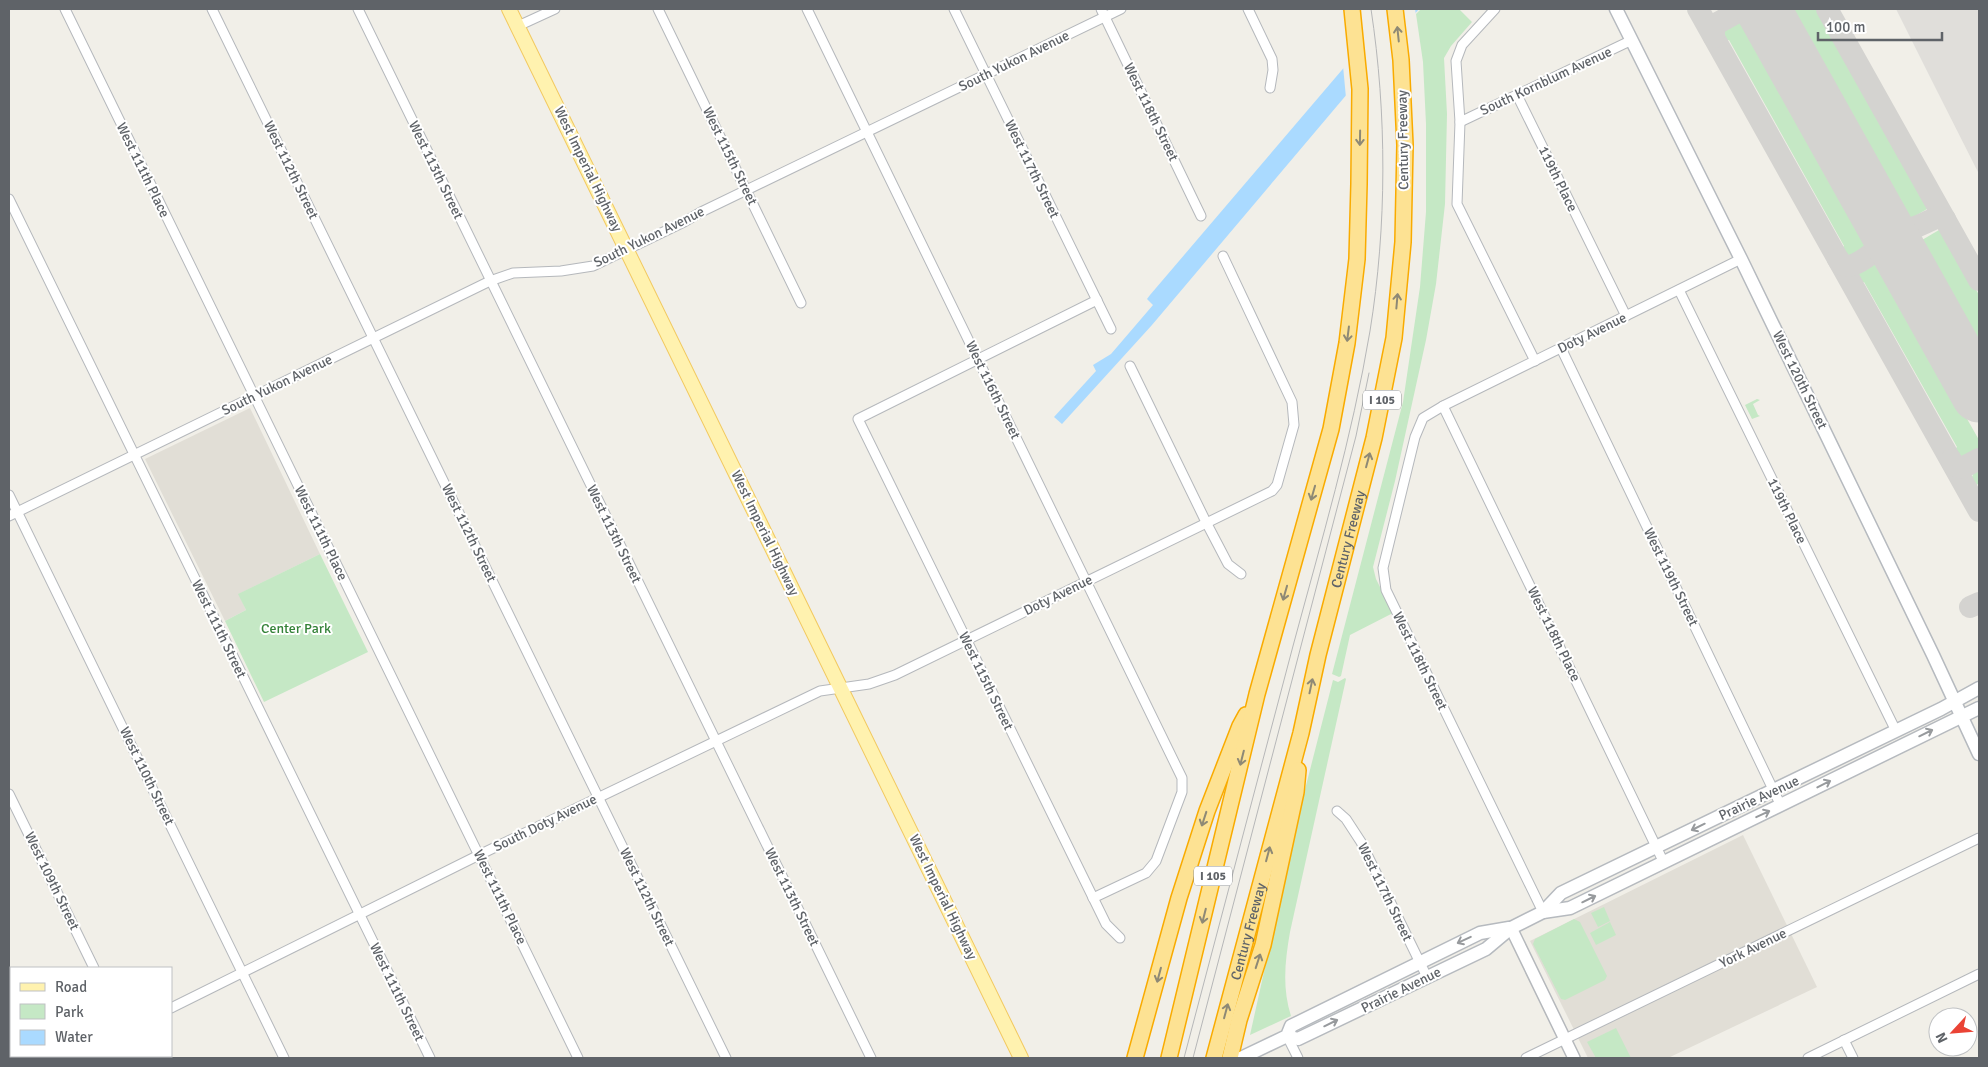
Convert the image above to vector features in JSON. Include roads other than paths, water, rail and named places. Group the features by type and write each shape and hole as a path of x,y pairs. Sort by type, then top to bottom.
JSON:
{"highway":[{"name":"I 105","path":"1169,1058 1257,694 1331,429 1347,343 1357,259 1360,89 1352,9"},
{"name":"Century Freeway","path":"1214,1058 1301,733 1318,655 1374,438 1394,338 1402,242 1405,145 1395,9"},
{"path":"1136,1058 1179,898 1207,811 1240,726 1257,694"},
{"path":"1230,1058 1263,945 1296,792 1301,733"},
{"path":"1140,1058 1150,1011"}],"main road":[{"name":"West Imperial Highway","path":"509,9 1021,1058"},
{"name":"West 120th Street","path":"1616,9 1742,259 1979,754"},
{"name":"Prairie Avenue","path":"1543,912 1562,893 1955,702 1979,688"},
{"name":"Prairie Avenue","path":"1240,1058 1287,1036 1298,1039 1486,949 1511,928 1543,912 1570,908 1979,708"},
{"name":"Prairie Avenue","path":"1287,1036 1291,1026 1419,962 1480,933 1511,928"}],"street":[{"name":"West 111th Place","path":"65,9 578,1058"},
{"name":"West 112th Street","path":"212,9 726,1058"},
{"name":"West 113th Street","path":"358,9 871,1058"},
{"path":"518,26 555,9"},
{"name":"West 115th Street","path":"658,9 801,303"},
{"name":"West 116th Street","path":"807,9 1180,771 1182,792 1156,861 1146,873 1093,898"},
{"name":"West 117th Street","path":"954,9 1111,329"},
{"name":"South Yukon Avenue","path":"13,514 490,281 513,273 574,270 593,266 627,251 701,212 986,74 1103,13 1121,9"},
{"path":"1248,9 1272,59 1273,70 1270,88"},
{"path":"1495,9 1462,45 1457,55 1456,68 1460,122 1457,204 1535,361"},
{"name":"West 118th Street","path":"1103,13 1201,216"},
{"name":"South Kornblum Avenue","path":"1460,122 1632,40"},
{"name":"119th Place","path":"1517,95 1626,316"},
{"name":"West 111th Street","path":"9,199 430,1058"},
{"name":"Doty Avenue","path":"841,689 869,684 895,675 1272,491 1277,485 1294,425 1293,407 1287,389 1223,256"},
{"name":"Doty Avenue","path":"1443,406 1742,259"},
{"name":"119th Place","path":"1679,290 1896,731"},
{"path":"978,359 1097,300"},
{"name":"West 119th Street","path":"1561,348 1781,806"},
{"name":"West 115th Street","path":"978,359 858,419 1106,924 1120,938"},
{"path":"1130,366 1228,564 1241,574"},
{"name":"West 118th Street","path":"1443,406 1423,418 1415,437 1383,568 1383,579 1397,612 1543,912"},
{"name":"West 118th Place","path":"1443,406 1664,863"},
{"name":"West 110th Street","path":"9,495 13,514 284,1058"},
{"name":"South Doty Avenue","path":"172,1008 479,855 820,691 841,689"},
{"name":"West 109th Street","path":"9,794 94,967"},
{"name":"West 117th Street","path":"1337,811 1346,819 1361,842 1427,977"},
{"name":"York Avenue","path":"1526,1058 1979,838"},
{"path":"1511,928 1574,1058"},
{"path":"1808,1058 1979,974"},
{"path":"1287,1036 1298,1058"},
{"path":"1844,1040 1853,1058"}],"water":[{"path":"1394,9 1419,9 1152,325 1062,424 1054,417 1096,371 1093,365 1111,354 1153,305 1147,299 1150,295"}],"tram line":[{"path":"1184,1058 1335,490 1363,371 1376,291 1380,251 1383,170 1380,89 1371,9"},
{"path":"1193,1058 1356,436 1369,373"}],"park label":[{"name":"Center Park","path":"296,628"}]}
